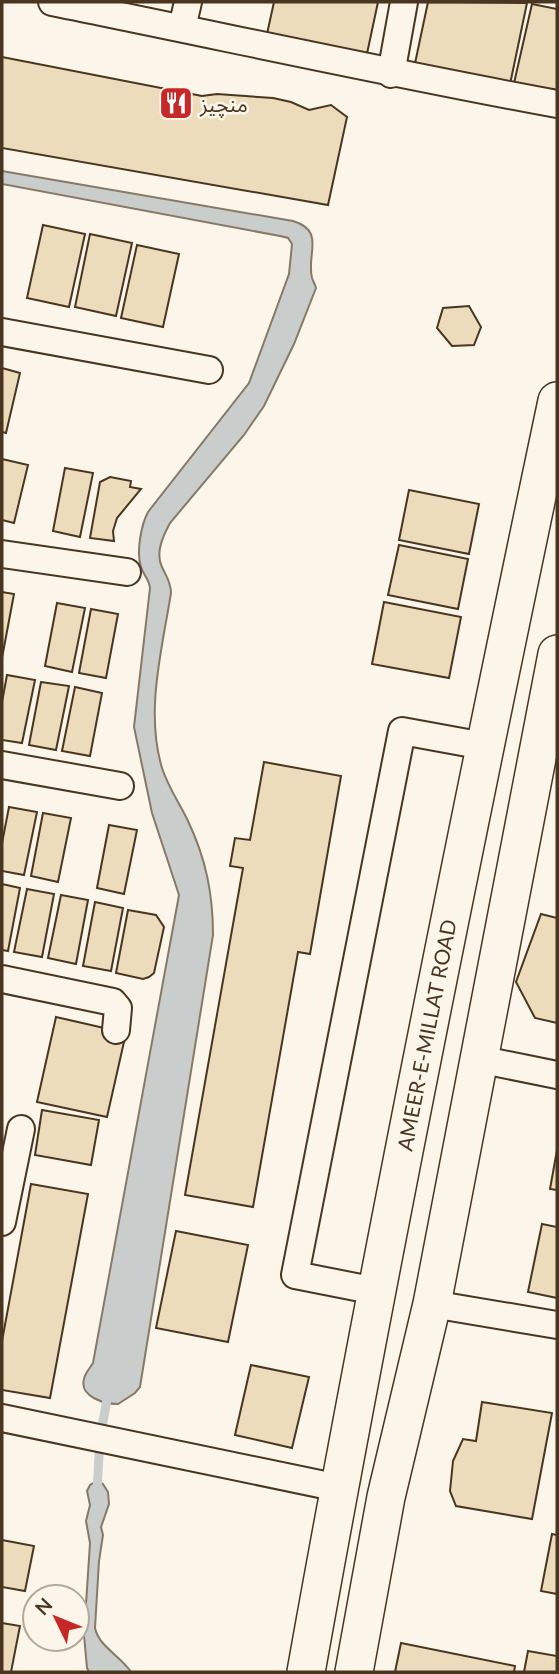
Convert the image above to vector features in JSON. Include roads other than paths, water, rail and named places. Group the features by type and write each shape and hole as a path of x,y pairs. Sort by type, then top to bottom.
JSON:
{"main road":[{"name":"AMEER-E-MILLAT ROAD","path":"306,1672 376,1291 484,746 557,401"},
{"path":"354,1672 386,1497 432,1304 557,654"},
{"path":"484,746 536,757"},
{"path":"339,1488 386,1497"}],"street":[{"path":"52,2 391,74 557,104"},
{"path":"182,28 188,2"},
{"path":"391,74 404,2"},
{"path":"2,332 209,370"},
{"path":"2,554 127,572"},
{"path":"376,1291 295,1275 402,731 484,746"},
{"path":"2,765 120,786"},
{"path":"2,979 113,1002 118,1008 116,1030"},
{"path":"478,1059 557,1075"},
{"path":"2,1222 21,1129"},
{"path":"432,1304 557,1325"},
{"path":"2,1418 339,1488"}],"waterway":[{"path":"97,1491 100,1438 108,1394"}],"place":[{"name":"منچیز","path":"176,103"}]}
